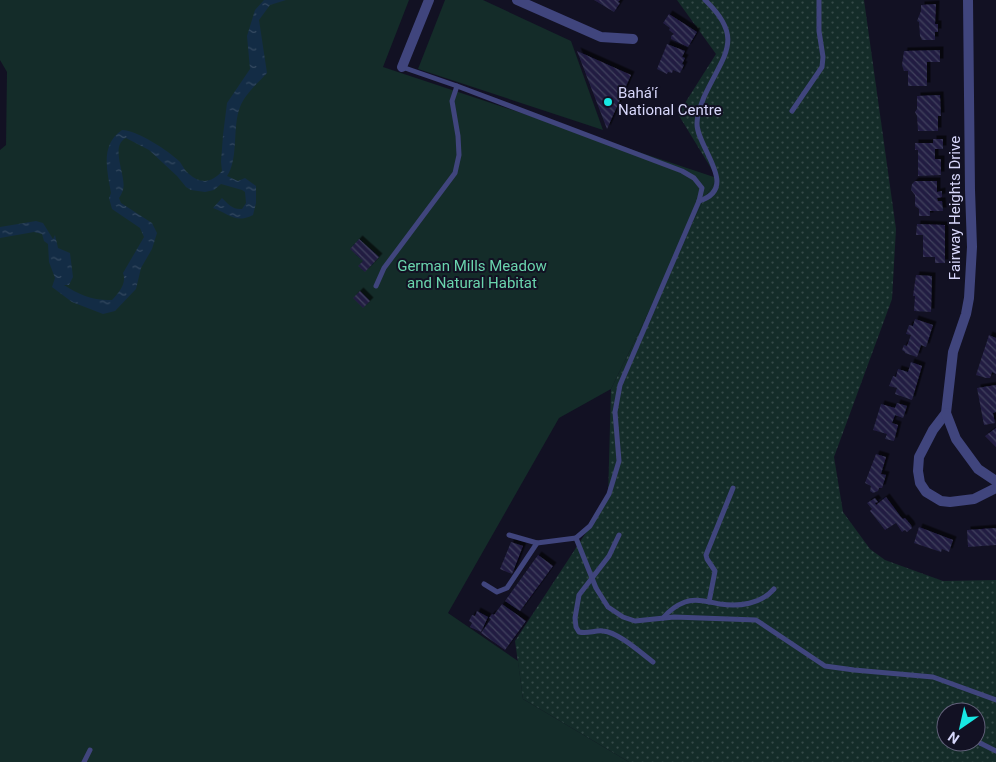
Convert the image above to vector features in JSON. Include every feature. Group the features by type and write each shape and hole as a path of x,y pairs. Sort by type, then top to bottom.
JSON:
{"street":[{"path":"402,67 429,0"},
{"path":"517,0 601,37 632,39"},
{"name":"Fairway Heights Drive","path":"968,0 972,247 966,314 953,352 946,413 956,439 978,469 996,481"},
{"path":"946,413 932,430 918,457 920,483 926,492 941,501 960,502 974,500 996,488"}],"lane":[{"path":"699,201 705,200 712,192 718,178 699,135 697,116 726,52 729,41 724,21 705,0"},
{"path":"792,111 822,67 819,0"},
{"path":"402,67 682,171 694,178 702,188 699,201 620,385 615,412 619,461 609,494 590,526 576,538 537,543 509,535"},
{"path":"376,286 384,268 455,172 459,156 458,136 452,101 457,86"},
{"path":"709,602 715,571 706,555 733,488"},
{"path":"619,535 609,556 579,595 575,618 576,627 580,632 603,631 616,636 653,662"},
{"path":"576,538 592,578 608,607 623,617 635,621 674,617 756,620 825,666 933,677 996,700"},
{"path":"484,584 497,592 507,588 537,543"},
{"path":"662,618 685,601 746,604 761,601 774,589"},
{"path":"84,762 90,750"}],"green space":[{"name":"German Mills Meadow and Natural Habitat","path":"0,0 409,0 383,67 717,178 704,199 611,389 559,418 448,613 518,661 523,699 629,762 0,762 0,150 6,145 7,72 0,60"},
{"path":"445,0 483,0 571,41 603,130 418,69"},
{"path":"677,0 864,0 896,229 892,299 834,457 843,512 870,549 885,560 943,581 996,580 996,762 629,762 523,699 515,641 608,499 611,389 704,199 717,178 678,114 716,54"}],"water":[{"path":"264,0 286,0 270,5 259,20 267,73 248,93 240,107 236,124 233,161 227,176 238,181 245,178 256,186 256,203 253,215 242,219 213,208 222,198 233,208 242,209 246,203 245,192 242,190 221,184 214,190 205,192 191,190 149,150 126,138 121,142 119,148 124,184 119,198 121,203 152,223 157,233 152,249 141,268 136,289 115,311 103,314 72,302 52,287 55,278 49,262 48,244 44,241 42,234 34,232 0,238 0,227 36,221 43,223 53,239 55,235 58,248 70,253 73,277 69,285 64,285 87,297 112,300 122,288 123,273 144,237 140,228 112,209 109,198 111,193 107,167 110,143 122,130 136,133 168,152 180,162 188,173 198,180 207,181 215,178 222,171 221,162 227,103 250,69 247,36 255,10"}],"building":[{"path":"594,0 620,0 618,2 620,3 614,12"},
{"path":"936,4 935,24 938,24 938,32 935,32 935,40 922,40 919,22 917,21 921,5"},
{"path":"669,14 697,32 688,47 671,39 671,36 674,34 663,23"},
{"path":"667,44 685,51 682,57 685,58 682,64 684,65 680,73 673,70 672,73 668,72 667,74 657,69"},
{"path":"940,50 940,62 927,62 927,86 908,86 908,71 904,71 902,65 904,51"},
{"name":"Bahá'í National Centre","path":"577,51 631,75 607,129"},
{"path":"940,95 941,116 938,116 938,131 918,131 915,112 917,109 917,96"},
{"path":"933,139 943,139 943,149 935,149 935,159 941,159 941,175 918,176 918,150 915,150 915,143 933,143"},
{"path":"915,181 937,181 937,192 942,191 942,197 937,198 938,201 942,201 943,211 930,211 930,216 919,216 919,209 915,206 915,195 911,190 912,184"},
{"path":"917,224 945,225 945,263 935,263 935,257 923,257 923,235 916,235"},
{"path":"359,239 379,257 365,272 358,266 363,261 350,249"},
{"path":"916,275 932,276 931,312 914,311 915,296 913,296"},
{"path":"360,291 370,301 363,308 353,298"},
{"path":"915,319 933,325 926,347 921,345 917,357 902,350 904,345 907,346 911,335 906,334 909,325 913,326"},
{"path":"989,335 996,338 996,374 992,372 990,378 986,378 976,375"},
{"path":"911,362 922,366 912,400 895,394 897,388 889,386 893,376 896,377 898,369 908,372"},
{"path":"996,385 996,412 993,413 995,423 984,425 977,388"},
{"path":"897,403 907,406 903,418 895,415 892,423 898,425 894,441 885,439 887,434 873,430 881,404 895,408"},
{"path":"996,428 996,447 985,436"},
{"path":"876,454 886,457 881,474 886,475 882,488 873,493 870,491 871,486 865,483"},
{"path":"886,497 901,517 905,518 911,525 912,528 907,532 905,530 902,532 896,523 885,530 870,511 872,509 867,503 875,498 878,502 875,503 876,505"},
{"path":"919,527 953,540 949,552 942,549 941,552 914,543"},
{"path":"996,528 996,545 968,547 967,530"},
{"path":"511,542 523,546 512,574 500,569"},
{"path":"538,555 553,566 520,611 505,601"},
{"path":"502,604 526,621 505,650 481,633 491,619 489,618 492,614 494,615"},
{"path":"477,611 488,617 481,632 470,627 472,623 469,621 472,615 475,616"}],"place":[{"name":"Bahá'í National Centre","path":"608,102"}]}
